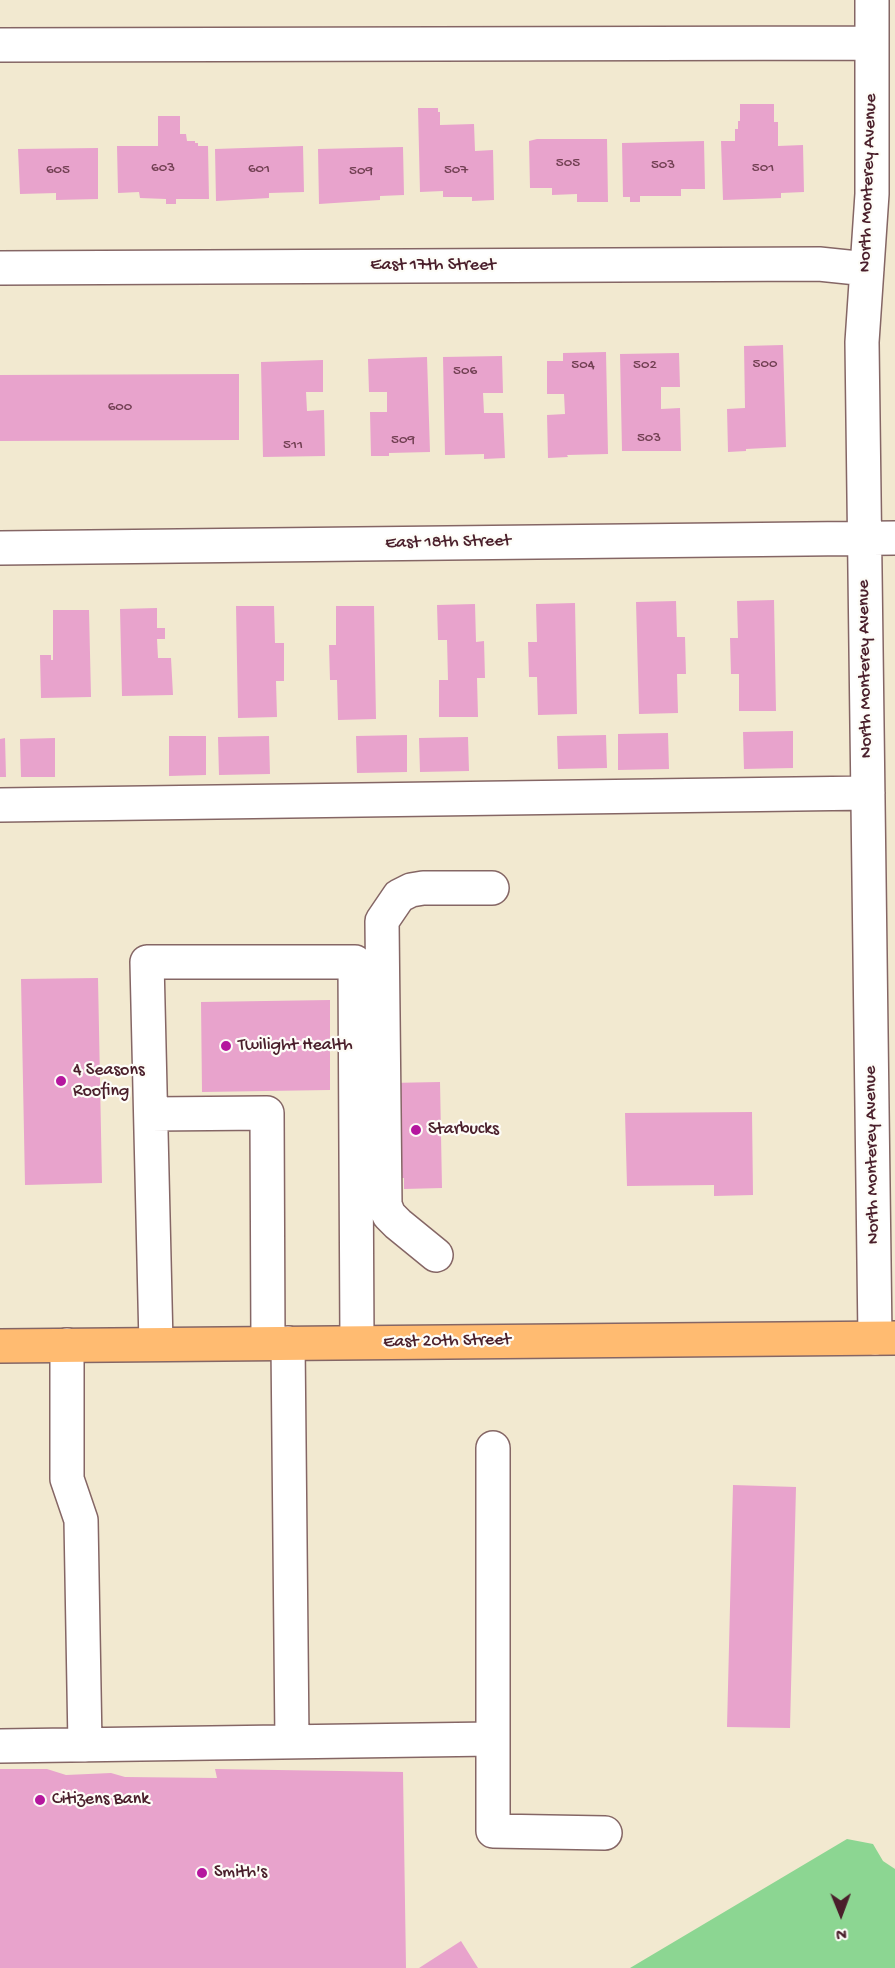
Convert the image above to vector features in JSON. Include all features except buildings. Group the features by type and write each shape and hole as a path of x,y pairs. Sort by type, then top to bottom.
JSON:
{"main road":[{"name":"East 20th Street","path":"0,1346 885,1338"}],"street":[{"name":"North Monterey Avenue","path":"872,0 872,194 862,342 880,538 877,788 885,1338"},
{"path":"0,45 872,43"},
{"name":"East 17th Street","path":"0,268 819,264 867,269"},
{"name":"East 18th Street","path":"0,548 880,538"},
{"path":"0,805 877,788"},
{"path":"436,1255 398,1224 389,1215 385,1205 382,921 399,897 411,890 492,888"},
{"path":"156,1344 147,962 355,962 357,1342"},
{"path":"151,1114 267,1113 278,1343 292,1742"},
{"path":"67,1345 67,1479 81,1520 85,1745"},
{"path":"493,1448 493,1831 605,1833"},
{"path":"0,1746 492,1739"}],"green space":[{"path":"847,1839 873,1844 883,1861 895,1869 895,1968 630,1968"}],"place":[{"name":"Twilight Health","path":"226,1046"},
{"name":"4 Seasons Roofing","path":"61,1081"},
{"name":"Starbucks","path":"416,1130"},
{"name":"Citizens Bank","path":"40,1800"},
{"name":"Smith's","path":"202,1873"}]}
